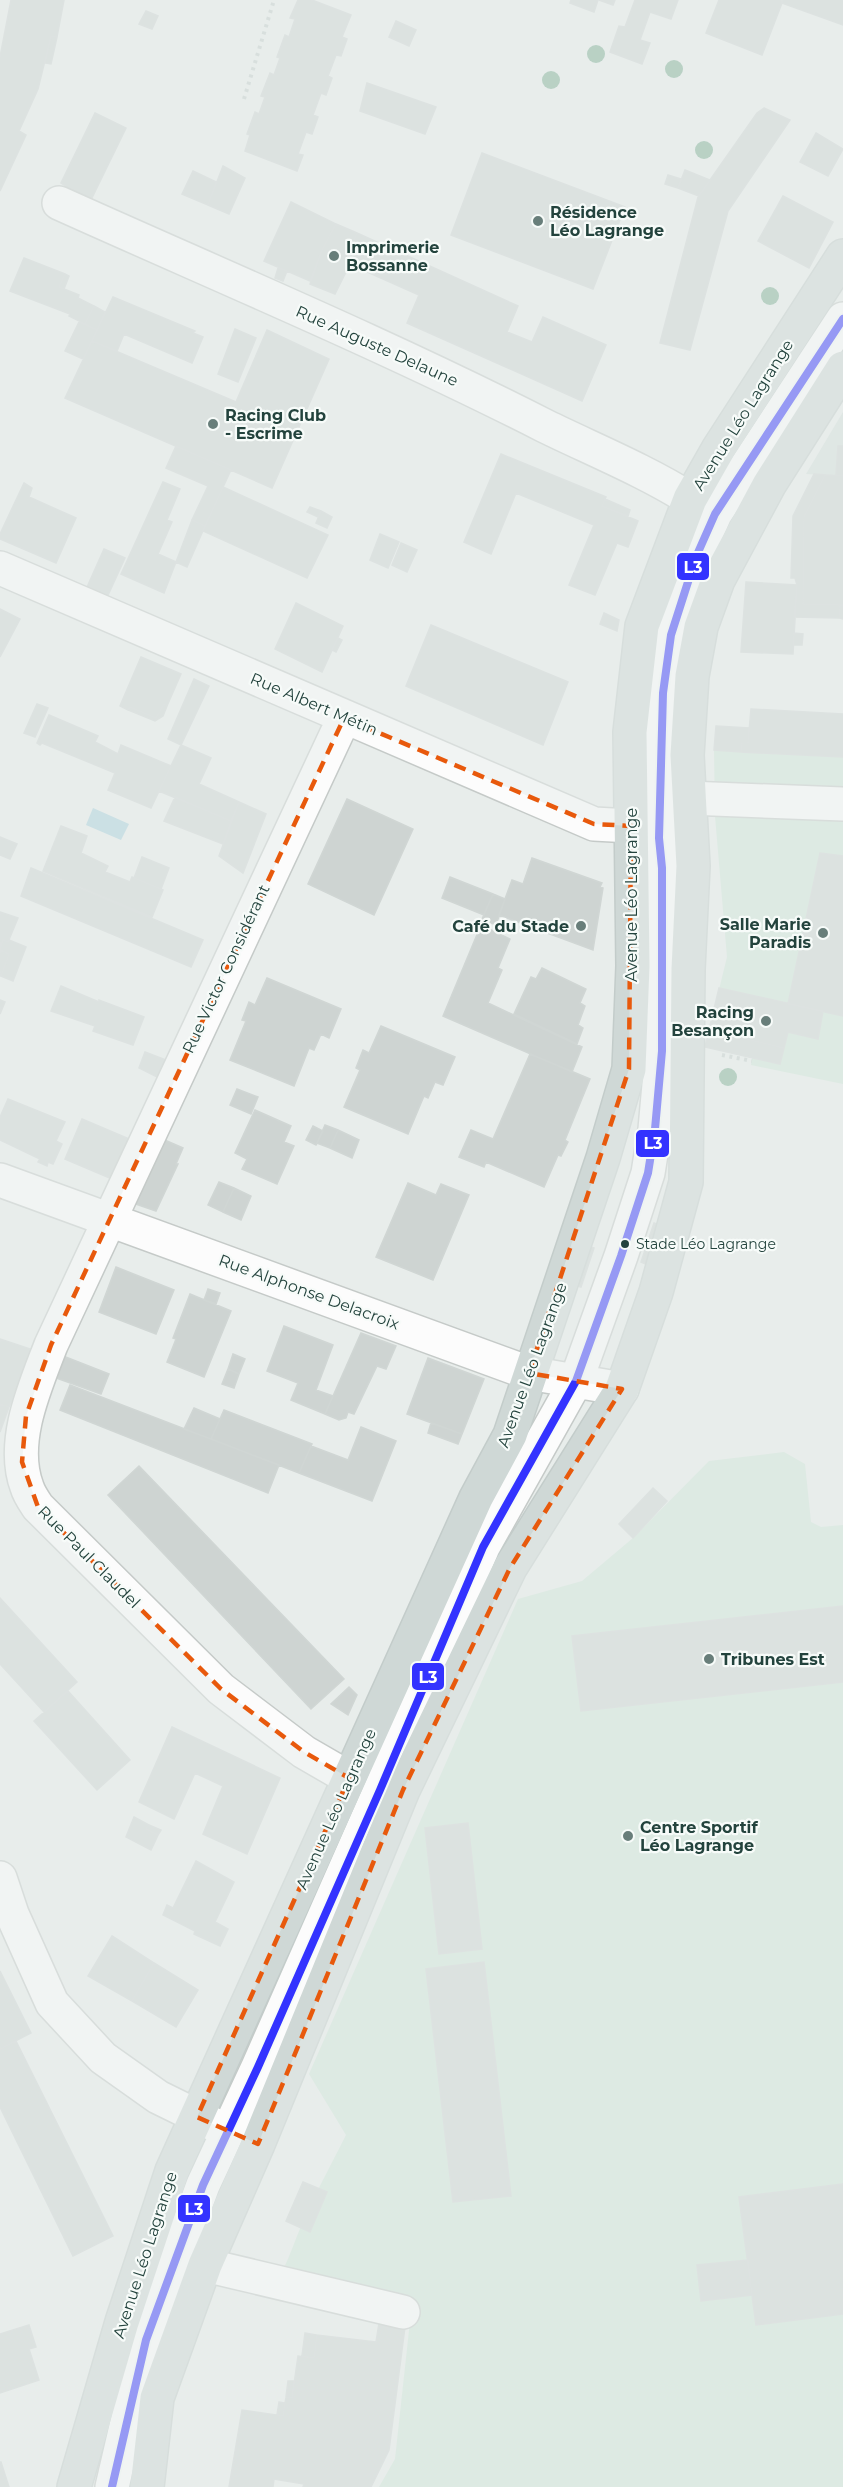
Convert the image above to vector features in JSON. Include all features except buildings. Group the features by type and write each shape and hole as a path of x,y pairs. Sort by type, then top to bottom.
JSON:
{"main road":[{"name":"Avenue Léo Lagrange","path":"74,2487 122,2322 172,2171 476,1498 510,1435 603,1158 629,1069 633,966 630,732 642,626 690,499 719,448 843,256"},
{"path":"147,2487 158,2398 205,2265 258,2144 408,1780 510,1568 622,1389 656,1292 686,1182 688,969 693,866 687,755 692,676 701,627 718,580 769,485 843,368"}],"street":[{"name":"Rue Auguste Delaune","path":"59,203 462,384 669,485 690,499"},
{"name":"Avenue Léo Lagrange","path":"111,2487 146,2340 202,2185 371,1812 483,1547 576,1381 592,1342 648,1173 655,1129 662,1051 662,867 659,838 663,693 671,635 696,557 715,514 843,320"},
{"name":"Rue Albert Métin","path":"0,568 594,824 631,826"},
{"name":"Rue Victor Considérant","path":"110,1221 344,718"},
{"path":"688,798 843,804"},
{"name":"Rue Alphonse Delacroix","path":"0,1180 529,1373 622,1389"},
{"name":"Rue Paul Claudel","path":"110,1221 51,1345 31,1399 26,1416 22,1462 27,1487 38,1507 221,1689 304,1752 350,1778"},
{"path":"0,1878 12,1914 52,2003 104,2058 158,2097 258,2144"},
{"path":"205,2265 403,2312"}],"path":[{"path":"244,99 274,0"},
{"path":"713,1053 752,1061"}],"highlighted area":[{"path":"344,718 594,824 631,826 629,1069 529,1373 622,1389 510,1568 403,1790 258,2144 197,2117 349,1778 304,1752 221,1689 38,1507 22,1462 26,1416 51,1345 115,1204"}],"shaded area":[{"path":"843,412 843,476 806,474"}],"green space":[{"path":"714,750 843,757 843,1084 751,1065 752,1058 705,1047 727,957 715,816"},
{"name":"Centre Sportif Léo Lagrange","path":"784,1452 805,1464 811,1522 821,1527 843,1525 843,2487 379,2487 395,2459 412,2303 282,2272 307,2213 346,2135 309,2074 518,1599 582,1581 633,1538 709,1461"}],"water":[{"path":"93,808 129,824 121,840 86,825"}],"transit line":[{"name":"L3","path":"112,2487 146,2340 203,2185 258,2067 380,1790 483,1547 576,1381 621,1256 648,1173 655,1129 662,1051 662,868 659,838 663,693 671,635 696,557 715,514 843,319"}],"place":[{"name":"Résidence Léo Lagrange","path":"538,221"},
{"name":"Imprimerie Bossanne","path":"334,256"},
{"name":"Racing Club - Escrime","path":"213,424"},
{"name":"Café du Stade","path":"581,926"},
{"name":"Salle Marie Paradis","path":"823,933"},
{"name":"Racing Besançon","path":"766,1021"},
{"name":"Stade Léo Lagrange","path":"625,1244"},
{"name":"Tribunes Est","path":"709,1659"},
{"name":"Centre Sportif Léo Lagrange","path":"628,1836"}]}
